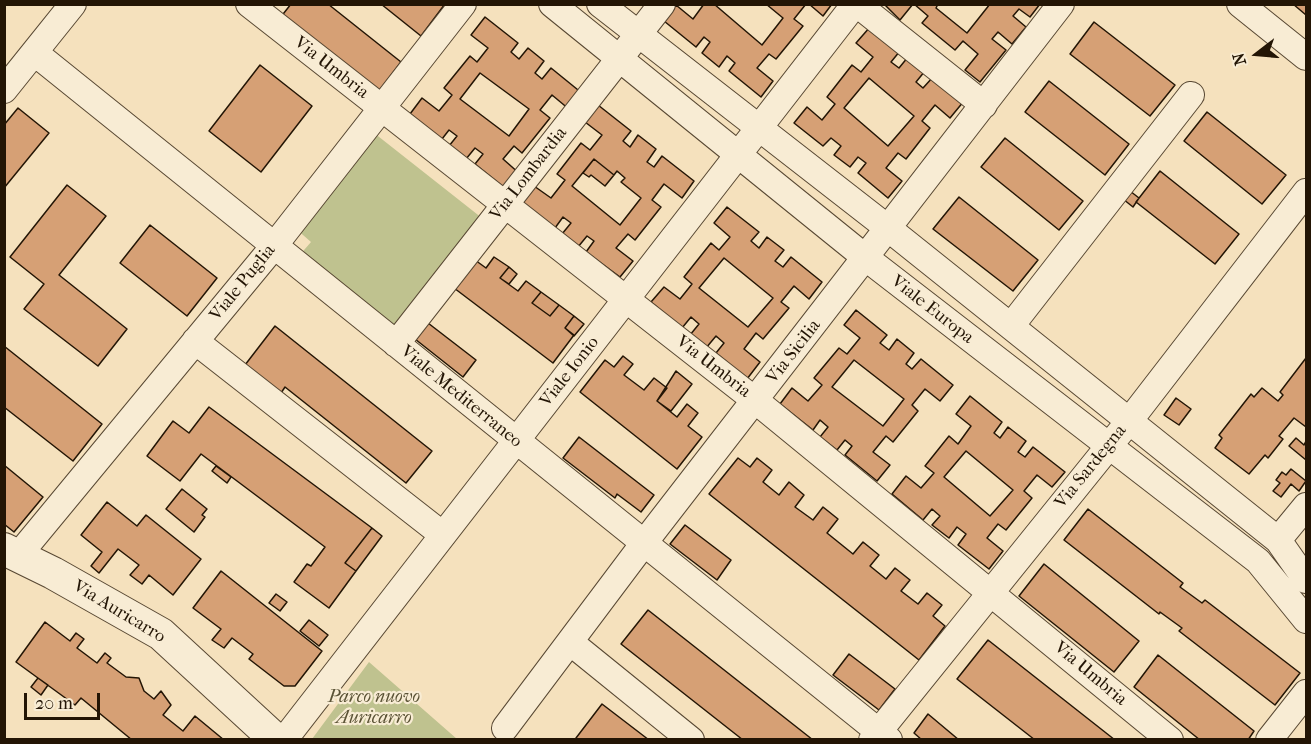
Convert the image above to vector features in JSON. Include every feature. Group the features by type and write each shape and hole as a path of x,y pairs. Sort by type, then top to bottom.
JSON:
{"street":[{"path":"4,90 73,4"},
{"name":"Via Umbria","path":"249,4 756,401 990,590 1170,740"},
{"name":"Viale Puglia","path":"11,553 195,341 274,246 463,4"},
{"name":"Viale Europa","path":"552,4 866,258 1107,447 1258,561 1306,620"},
{"name":"Viale Europa","path":"600,4 889,229 1278,540 1306,580"},
{"name":"Via Lombardia","path":"396,344 662,4"},
{"path":"856,4 984,105"},
{"name":"Viale Ionio","path":"284,740 856,4"},
{"name":"Via Sicilia","path":"505,728 644,543 1061,4"},
{"path":"1240,4 1306,57"},
{"name":"Viale Mediterraneo","path":"34,53 644,543 880,737"},
{"path":"1011,326 1191,95"},
{"name":"Via Sardegna","path":"880,737 990,590 1130,420 1306,192"},
{"path":"195,341 443,535"},
{"path":"1278,540 1306,506"},
{"name":"Via Auricarro","path":"11,553 53,573 161,634 276,740"},
{"path":"570,642 691,740"},
{"path":"1269,740 1306,693"}],"green space":[{"path":"369,129 487,222 395,338 298,257 311,242 295,228"},
{"name":"Parco nuovo Auricarro","path":"369,662 457,739 312,739"}],"building":[{"path":"291,4 328,4 401,62 377,94 280,18"},
{"path":"381,4 445,4 421,36"},
{"path":"704,4 714,4 762,45 783,18 766,4 806,4 794,19 803,26 776,59 769,54 757,68 773,81 761,97 729,71 735,63 727,56 719,67 702,53 710,42 704,37 696,47 664,21 676,5 693,19"},
{"path":"809,4 832,4 823,16"},
{"path":"884,4 913,4 900,20"},
{"path":"914,4 938,4 936,8 967,33 990,4 1040,4 1030,17 1019,9 1013,16 1026,27 1012,44 998,32 992,39 1006,50 980,82 965,70 978,54 963,41 955,50 922,23 928,16"},
{"path":"1293,4 1306,4 1306,15"},
{"path":"485,17 518,43 511,52 519,59 528,48 544,61 535,73 542,79 551,68 583,94 570,110 552,95 540,110 550,118 522,153 514,146 503,159 520,174 507,190 475,164 483,154 475,148 466,159 449,146 457,136 449,130 442,139 410,114 422,98 439,111 452,95 444,88 470,56 477,62 488,48 471,35","holes":["480,73 529,109 509,136 460,99"]},
{"path":"1094,22 1175,85 1150,116 1070,54"},
{"path":"870,27 900,51 891,62 899,68 908,57 925,71 916,82 923,88 933,77 964,101 950,118 935,105 922,121 930,128 906,159 898,153 886,168 902,181 888,198 858,173 866,163 858,157 850,167 834,155 841,146 831,138 823,146 794,123 807,107 822,120 835,104 827,97 852,65 861,72 873,57 856,43","holes":["869,78 914,116 888,146 844,108"]},
{"path":"260,65 312,106 261,172 209,131"},
{"path":"1049,81 1129,144 1105,175 1025,112"},
{"path":"598,105 631,131 623,141 630,147 638,135 656,149 647,162 654,167 662,156 694,181 682,198 664,184 652,200 661,207 635,240 628,234 616,248 633,261 620,277 586,252 594,241 587,236 578,247 562,234 571,223 563,217 555,228 522,202 534,186 551,198 565,180 557,174 581,143 590,150 602,135 585,122","holes":["594,159 614,175 617,171 625,178 621,182 641,198 620,225 572,186"]},
{"path":"18,108 49,133 4,188 4,125"},
{"path":"1207,112 1286,175 1262,204 1184,141"},
{"path":"1005,138 1083,201 1059,230 981,167"},
{"path":"594,159 614,175 605,186 591,175 589,177 583,173"},
{"path":"1160,171 1239,234 1215,264 1136,202"},
{"path":"67,185 106,216 59,275 127,329 98,366 24,309 44,284 10,257"},
{"path":"1130,191 1139,198 1133,207 1123,199"},
{"path":"959,197 1038,260 1013,291 933,229"},
{"path":"727,207 759,232 751,241 759,248 767,237 784,250 775,261 783,267 791,257 822,282 809,299 794,286 781,302 789,308 763,339 756,333 744,349 760,362 747,379 716,353 724,343 716,336 706,348 690,335 699,324 691,317 682,328 651,302 664,287 680,299 692,284 684,277 711,243 719,250 730,237 714,223","holes":["724,258 773,298 748,327 699,288"]},
{"path":"150,225 217,278 187,316 120,263"},
{"path":"494,257 509,267 500,278 518,291 526,281 541,292 532,303 550,316 559,305 574,316 565,328 574,335 553,363 454,288 475,260 486,268"},
{"path":"509,267 517,274 509,284 500,278"},
{"path":"541,292 559,305 550,316 532,303"},
{"path":"856,310 887,335 880,343 889,350 897,339 914,353 906,364 912,369 921,359 953,385 940,401 925,389 912,405 918,411 893,442 886,436 873,452 890,465 877,481 845,455 852,446 845,440 837,450 820,437 828,427 820,420 813,430 780,404 792,388 808,401 822,385 814,378 839,348 847,354 860,338 844,325","holes":["854,360 904,399 883,426 832,387"]},
{"path":"574,316 584,324 574,336 565,328"},
{"path":"428,323 476,360 463,377 415,339"},
{"path":"275,326 432,451 406,483 285,387 281,393 245,365"},
{"path":"4,346 102,424 73,461 4,407"},
{"path":"623,356 633,364 624,375 644,390 654,378 667,388 657,401 677,417 687,404 698,413 688,426 702,437 677,469 580,392 605,360 614,367"},
{"path":"1306,358 1306,427 1294,418 1279,436 1283,439 1268,458 1265,455 1249,474 1215,448 1222,438 1219,435 1251,394 1254,397 1262,388 1278,401 1283,395 1280,392"},
{"path":"676,371 692,384 671,411 657,401"},
{"path":"970,396 1002,422 994,433 1000,438 1008,427 1026,441 1018,452 1025,457 1033,447 1065,472 1052,487 1037,475 1024,491 1032,498 1006,530 998,524 987,538 1003,551 989,569 958,545 966,534 957,527 949,538 932,525 940,516 932,509 923,520 892,494 906,476 921,488 934,473 925,466 949,436 958,444 971,426 956,414","holes":["966,451 1013,490 990,516 944,477"]},
{"path":"1176,398 1191,409 1179,425 1164,415"},
{"path":"209,407 372,528 345,563 356,571 329,608 294,582 307,564 311,566 325,547 201,454 180,481 147,456 173,421 189,433"},
{"path":"579,437 654,495 641,512 617,494 615,498 563,458"},
{"path":"1296,438 1304,445 1306,441 1306,460 1289,446"},
{"path":"738,458 750,467 757,458 772,470 763,482 779,495 789,482 804,495 795,507 813,520 823,507 838,519 827,533 853,554 863,542 879,555 870,566 886,579 895,568 910,580 901,591 918,604 927,593 942,605 933,616 945,626 919,660 709,494"},
{"path":"4,465 43,497 14,532 4,524"},
{"path":"216,466 231,477 227,483 212,471"},
{"path":"1291,469 1306,481 1299,491 1291,484 1281,497 1273,491 1280,483 1276,480 1282,472 1286,475"},
{"path":"182,489 207,509 202,515 205,517 194,532 166,509"},
{"path":"107,502 137,526 146,515 201,559 173,595 149,575 142,584 130,575 139,565 118,549 99,573 91,566 102,552 81,535"},
{"path":"1088,509 1183,583 1180,587 1202,603 1205,600 1300,673 1275,705 1179,631 1182,628 1160,612 1159,614 1064,540"},
{"path":"685,525 731,560 717,580 670,544"},
{"path":"372,528 382,536 356,571 345,563"},
{"path":"1044,564 1139,641 1114,672 1019,596"},
{"path":"221,571 322,651 295,686 284,686 249,659 253,654 232,638 224,648 212,640 221,629 193,608"},
{"path":"276,594 287,602 280,611 269,603"},
{"path":"648,610 813,740 743,740 621,644"},
{"path":"309,620 328,635 319,646 300,631"},
{"path":"45,622 70,641 76,633 84,639 77,648 97,663 105,653 111,658 107,663 126,677 139,678 144,691 154,699 161,691 171,705 163,715 183,731 195,716 224,740 132,740 81,698 75,705 16,662"},
{"path":"988,640 1115,740 1035,740 957,679"},
{"path":"849,654 895,689 879,710 833,675"},
{"path":"1158,655 1254,731 1248,740 1200,740 1134,687"},
{"path":"38,678 48,685 41,695 31,687"},
{"path":"602,704 649,740 578,740 576,738"},
{"path":"928,714 959,740 922,740 914,733"}]}
